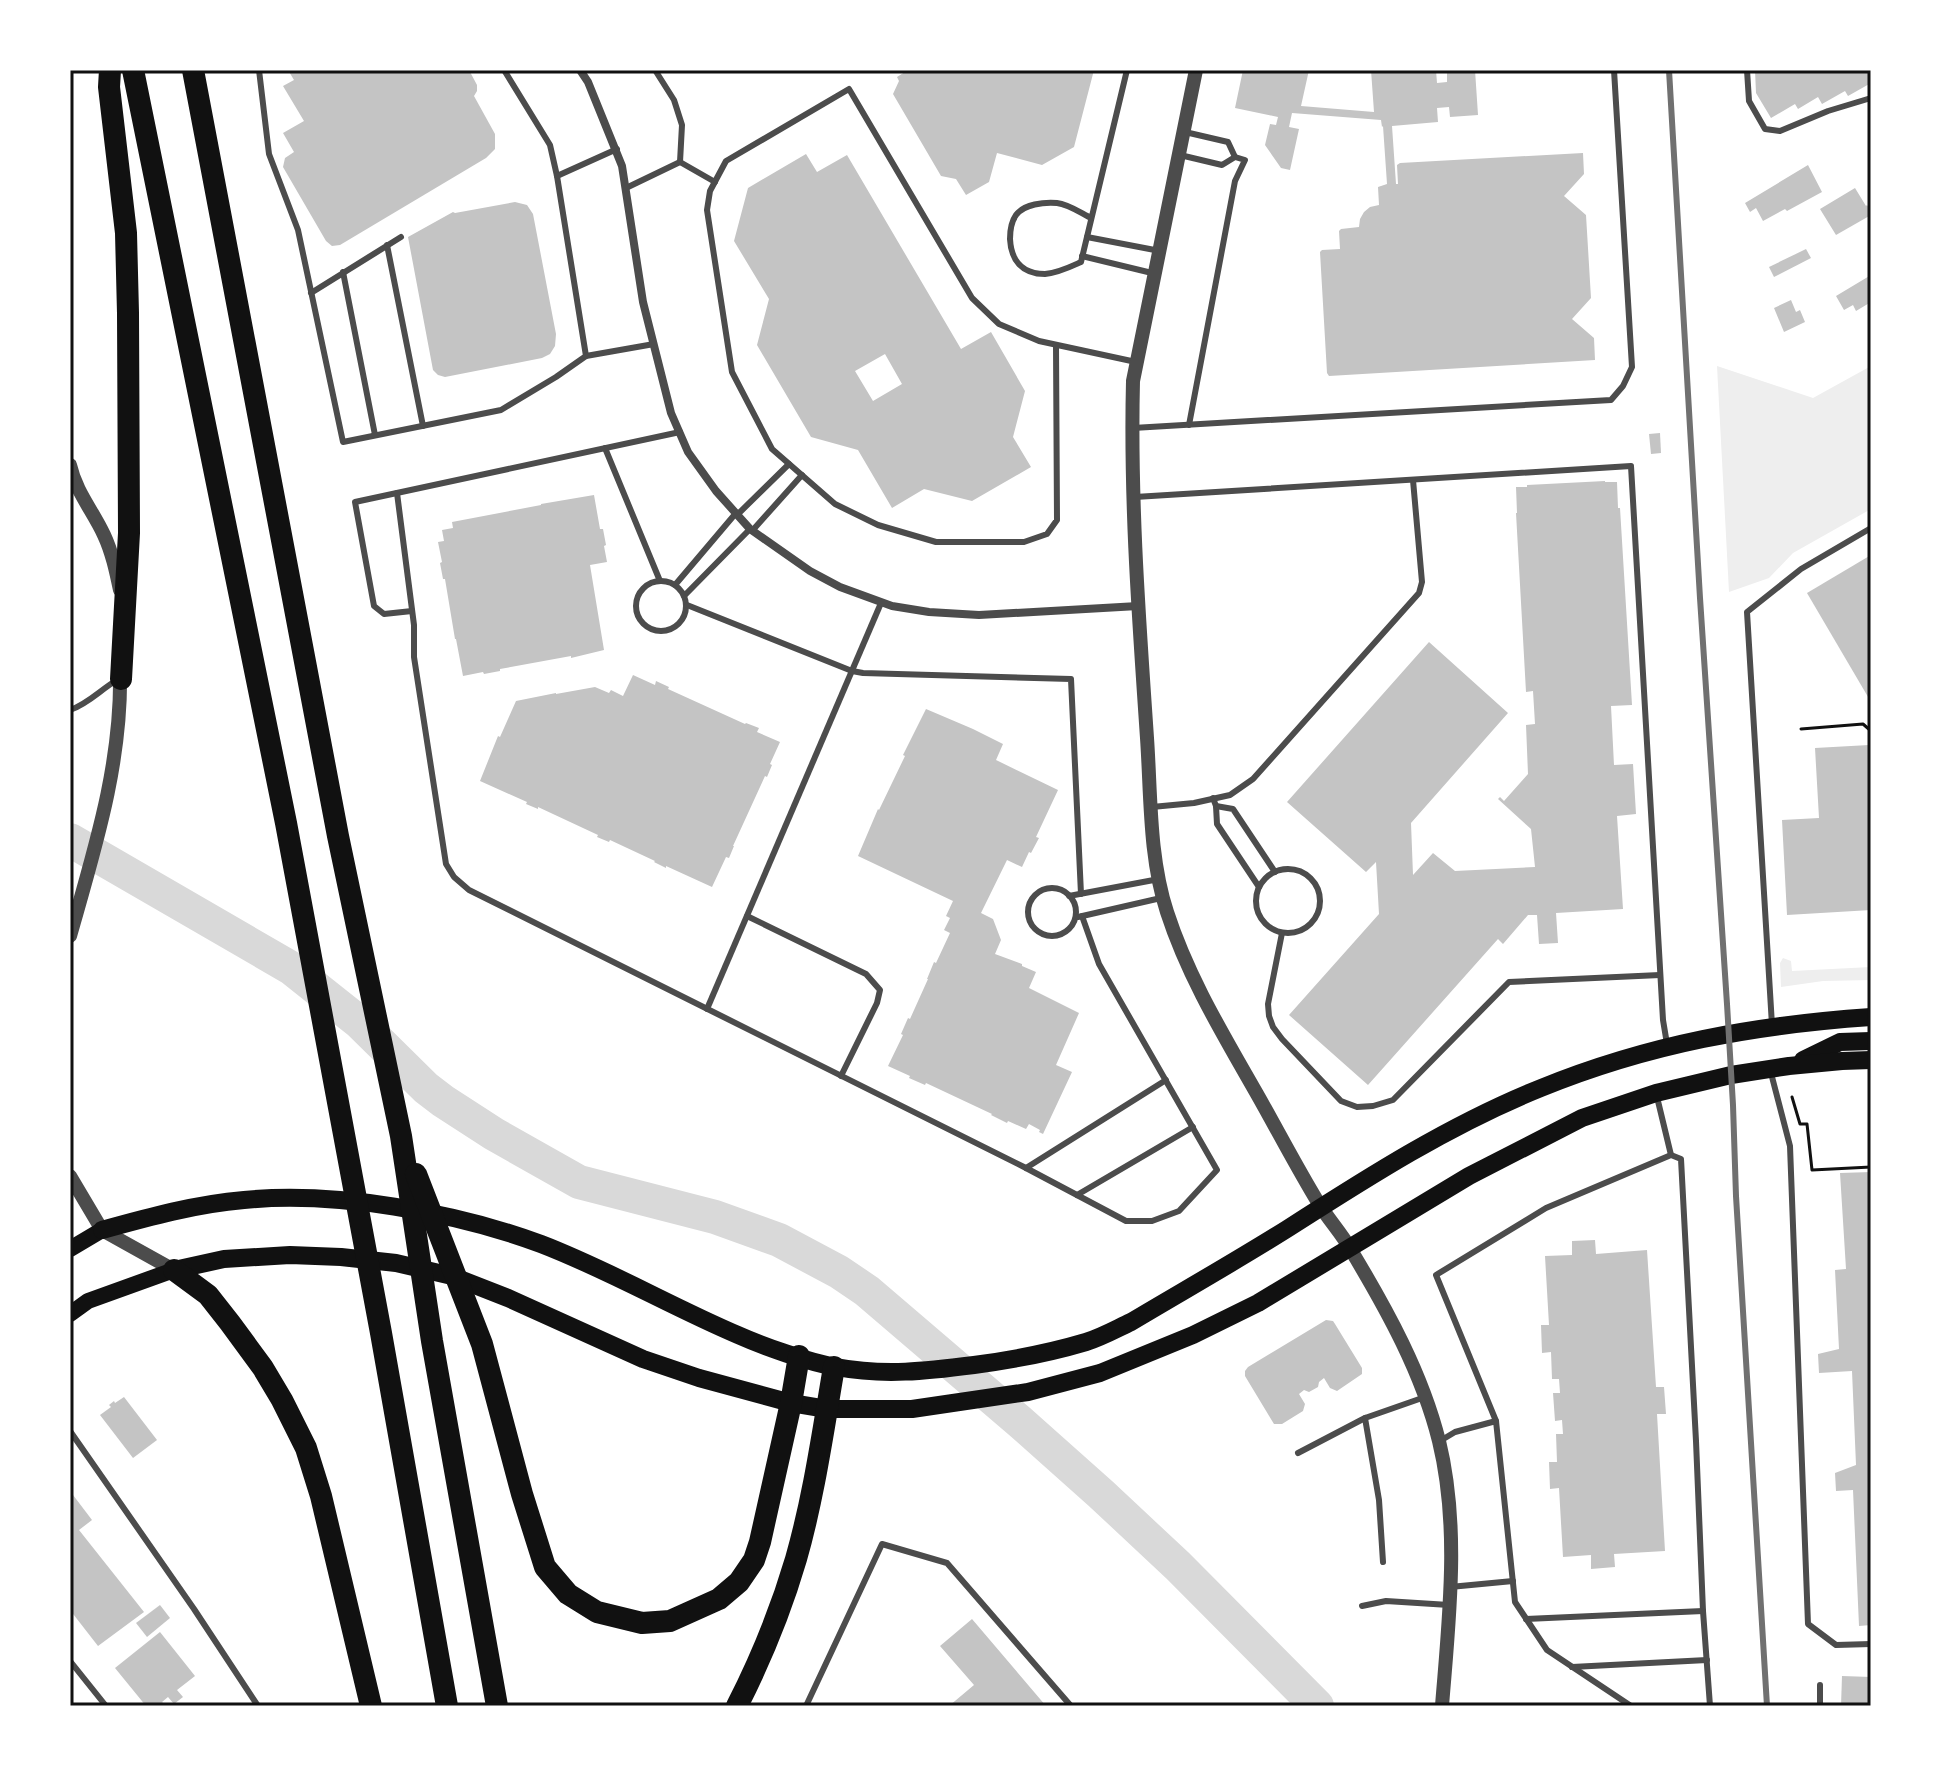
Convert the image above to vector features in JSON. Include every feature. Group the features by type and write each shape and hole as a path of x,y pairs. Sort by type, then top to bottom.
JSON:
{"highway":[{"path":"110,70 109,87 126,233 128,313 129,533 121,679"},
{"path":"133,70 286,823 447,1706"},
{"path":"193,70 338,836 401,1136 432,1341 497,1706"},
{"path":"401,1136 482,1344 545,1567 568,1594 597,1612 642,1623 670,1621 719,1599 739,1582 754,1560 760,1542 799,1356"},
{"path":"174,1270 208,1295 230,1323 270,1379 306,1448 321,1496 371,1706"},
{"path":"737,1706 762,1653 795,1560 811,1500 834,1367"}],"main road":[{"path":"70,1249 102,1230 171,1211 243,1200 291,1197 344,1200 440,1215 539,1243 597,1267 741,1336 834,1367 917,1373 1026,1358 1090,1341 1131,1322 1450,1130 1526,1094 1594,1068 1667,1046 1729,1032 1810,1021 1871,1017"},
{"path":"1789,1066 1840,1042 1871,1041"},
{"path":"70,1314 88,1301 174,1270 224,1259 290,1255 396,1263 452,1276 643,1359 699,1378 791,1403 827,1409 912,1409 1028,1392 1100,1373 1193,1335 1258,1303 1469,1176 1582,1118 1656,1093 1731,1075 1770,1068 1871,1060"}],"street":[{"path":"580,70 588,82 622,166 643,302 671,413 688,452 716,491 751,530 830,582 892,606 979,615 1138,606"},
{"path":"1196,70 1133,381 1138,606 1159,879 1183,954 1213,1018 1321,1207 1350,1248 1404,1346 1425,1397 1439,1441 1450,1507 1450,1587 1442,1706"},
{"path":"70,465 74,480 113,558 120,590 121,679 114,762 104,815 70,936"},
{"path":"70,1176 102,1230 174,1270"}],"lane":[{"path":"259,70 269,154 298,230 343,442 501,410 586,356 654,344"},
{"path":"504,70 550,145 586,356"},
{"path":"655,70 674,100 682,125 680,162"},
{"path":"1091,218 1059,203 1033,204 1016,214 1010,230 1011,255 1019,265 1035,273 1048,274 1081,262 1127,70"},
{"path":"1133,428 1611,400 1623,386 1632,367 1614,70"},
{"path":"1747,70 1749,101 1765,129 1780,131 1828,111 1871,98"},
{"path":"1056,346 1057,520 1047,534 1024,542 936,542 878,525 835,504 772,449 732,372 707,210 710,191 726,161 849,89 972,298 999,324 1056,346 1136,362"},
{"path":"1183,132 1228,142 1235,157 1245,160 1235,181 1189,425"},
{"path":"557,176 617,149"},
{"path":"1178,155 1222,165 1235,157"},
{"path":"680,162 715,182"},
{"path":"626,188 680,162"},
{"path":"311,293 401,237"},
{"path":"1087,237 1160,251"},
{"path":"387,245 423,426"},
{"path":"1082,256 1155,274"},
{"path":"343,272 375,435"},
{"path":"412,611 384,614 374,606 355,502 680,432"},
{"path":"605,448 660,581"},
{"path":"675,585 736,514 789,464"},
{"path":"1135,497 1631,466 1660,975 1667,1046"},
{"path":"684,596 802,475"},
{"path":"1152,807 1194,803 1230,795 1253,779 1419,593 1422,582 1413,480"},
{"path":"397,493 414,625 414,657 446,864 454,877 469,890 1126,1221 1152,1221 1179,1211 1217,1170 1099,964 1078,917 1069,896 1057,889 1042,890 1030,901 1028,910 1032,926 1039,932 1056,935 1064,932 1078,917 1163,897"},
{"path":"1772,1026 1747,612 1801,569 1871,528"},
{"path":"660,581 675,585 687,605 683,619 673,629 658,632 643,624 635,609 639,593 644,587 660,581"},
{"path":"707,1009 881,603"},
{"path":"687,605 852,671 1071,679 1081,894"},
{"path":"70,710 121,679"},
{"path":"1213,798 1217,824 1259,887"},
{"path":"1216,806 1233,809 1275,872"},
{"path":"1294,870 1315,883 1319,907 1315,919 1306,928 1294,933 1282,933 1270,928 1261,919 1256,908 1256,895 1259,887 1275,872 1294,870"},
{"path":"1069,896 1159,879"},
{"path":"747,916 866,974 880,990 877,1003 841,1076"},
{"path":"1282,933 1268,1004 1273,1027 1341,1101 1357,1107 1393,1100 1509,982 1660,975"},
{"path":"1770,1068 1790,1146 1808,1624 1836,1645 1871,1644"},
{"path":"1026,1168 1166,1080"},
{"path":"1656,1093 1671,1155"},
{"path":"1077,1195 1193,1127"},
{"path":"1631,1706 1547,1650 1515,1602 1496,1421 1436,1275 1546,1208 1671,1155 1681,1159 1710,1706"},
{"path":"1298,1453 1365,1418 1425,1397"},
{"path":"1365,1418 1379,1500 1383,1562"},
{"path":"1439,1441 1455,1432 1496,1421"},
{"path":"70,1431 258,1706"},
{"path":"806,1706 882,1544 947,1563 1071,1706"},
{"path":"1450,1587 1513,1581"},
{"path":"1362,1606 1386,1601 1449,1605"},
{"path":"1526,1619 1703,1611"},
{"path":"1572,1667 1707,1660"},
{"path":"70,1661 106,1706"},
{"path":"1820,1685 1820,1706"}],"path":[{"path":"1801,729 1863,724 1871,731"},
{"path":"1791,1096 1800,1124 1807,1124 1812,1170 1871,1167"}],"shaded area":[{"path":"1717,366 1813,398 1871,366 1871,509 1793,553 1769,578 1729,592"},
{"path":"1783,958 1791,961 1792,971 1871,967 1871,980 1823,981 1781,987 1780,963"}],"building":[{"path":"288,70 469,70 477,85 474,96 495,134 495,149 486,158 340,245 332,246 326,241 283,167 285,158 294,152 283,133 304,121 283,86 294,80"},
{"path":"908,70 1094,70 1074,147 1042,165 997,153 989,182 966,195 956,179 941,176 893,94 899,81 897,77"},
{"path":"1243,70 1309,70 1301,106 1374,112 1371,70 1436,70 1437,83 1447,82 1447,72 1475,70 1478,115 1450,117 1449,107 1437,108 1438,122 1392,126 1396,184 1397,165 1400,163 1583,153 1584,174 1564,196 1586,215 1591,298 1572,319 1594,338 1595,360 1329,376 1320,252 1340,249 1339,231 1359,227 1364,212 1379,205 1378,187 1387,184 1383,126 1381,120 1292,113 1289,127 1299,129 1290,170 1281,168 1265,145 1270,124 1276,125 1278,117 1235,108"},
{"path":"1755,70 1871,70 1871,83 1848,96 1845,91 1822,104 1818,97 1798,109 1795,104 1771,118 1756,93"},
{"path":"806,154 817,172 847,155 961,349 991,332 1025,391 1013,437 1031,467 972,501 924,489 892,508 858,450 811,437 757,345 769,299 734,241 748,188","holes":["885,354 902,384 873,401 855,371"]},
{"path":"1808,165 1822,192 1763,221 1756,208 1750,212 1745,203"},
{"path":"1855,188 1871,215 1836,235 1820,209"},
{"path":"515,202 527,205 533,214 556,334 555,346 550,354 542,358 445,377 438,375 433,370 408,237 453,212"},
{"path":"1806,249 1811,258 1774,277 1769,267"},
{"path":"1871,275 1871,302 1856,311 1853,305 1844,310 1836,296"},
{"path":"1791,300 1805,322 1784,332 1774,308"},
{"path":"1660,433 1661,453 1651,454 1649,434"},
{"path":"1617,482 1632,705 1611,706 1614,765 1633,764 1636,814 1617,816 1623,909 1556,913 1558,943 1539,944 1537,915 1528,915 1503,944 1498,939 1368,1085 1289,1015 1379,914 1376,862 1366,872 1287,802 1429,642 1508,713 1411,823 1413,875 1433,853 1455,871 1535,867 1531,829 1498,799 1500,797 1504,801 1528,774 1526,725 1535,724 1533,691 1526,692 1516,487"},
{"path":"594,495 606,545 607,562 590,565 604,650 463,676 440,563 438,542 444,541 442,530 453,528 452,522"},
{"path":"1871,555 1871,702 1807,593"},
{"path":"633,675 655,685 656,681 759,728 757,732 780,742 767,777 712,887 480,781 516,701 595,687 623,696"},
{"path":"926,709 1003,744 996,760 1058,790 1031,853 1022,867 1007,860 981,913 993,919 1001,940 995,954 1036,972 1029,988 1079,1013 1056,1065 1072,1072 1043,1134 1029,1124 1026,1129 1007,1123 888,1066 950,933 944,930 953,901 858,856"},
{"path":"1869,745 1871,910 1787,915 1782,820 1819,818 1815,748"},
{"path":"1871,1172 1871,1625 1859,1626 1853,1490 1836,1491 1835,1473 1856,1465 1852,1371 1819,1373 1818,1354 1839,1349 1835,1270 1846,1269 1840,1173"},
{"path":"1595,1240 1596,1254 1647,1250 1656,1387 1664,1387 1666,1414 1657,1414 1665,1551 1614,1554 1615,1567 1591,1569 1591,1555 1563,1557 1559,1488 1550,1489 1549,1462 1557,1462 1556,1434 1563,1434 1562,1420 1555,1421 1553,1393 1560,1393 1559,1379 1552,1379 1551,1352 1542,1353 1541,1325 1549,1325 1545,1256 1572,1255 1572,1241"},
{"path":"1326,1320 1335,1324 1362,1368 1362,1374 1337,1391 1330,1388 1324,1378 1318,1387 1299,1394 1305,1404 1303,1411 1282,1424 1274,1424 1245,1376 1245,1371"},
{"path":"124,1397 157,1440 133,1458 100,1415 114,1401"},
{"path":"70,1491 92,1520 79,1530 144,1612 98,1646 70,1610"},
{"path":"160,1605 170,1618 147,1637 136,1623"},
{"path":"972,1619 1046,1706 949,1706 974,1685 940,1646"},
{"path":"160,1632 195,1676 177,1690 183,1697 174,1704 168,1697 162,1702 166,1706 146,1706 115,1668"},
{"path":"1842,1676 1871,1677 1871,1706 1841,1706"}],"waterway":[{"path":"70,840 291,968 359,1022 426,1088 494,1134 579,1182 715,1217 779,1240 867,1291 1101,1494 1178,1566 1317,1706"}],"railway":[{"path":"1669,70 1767,1706"}]}
